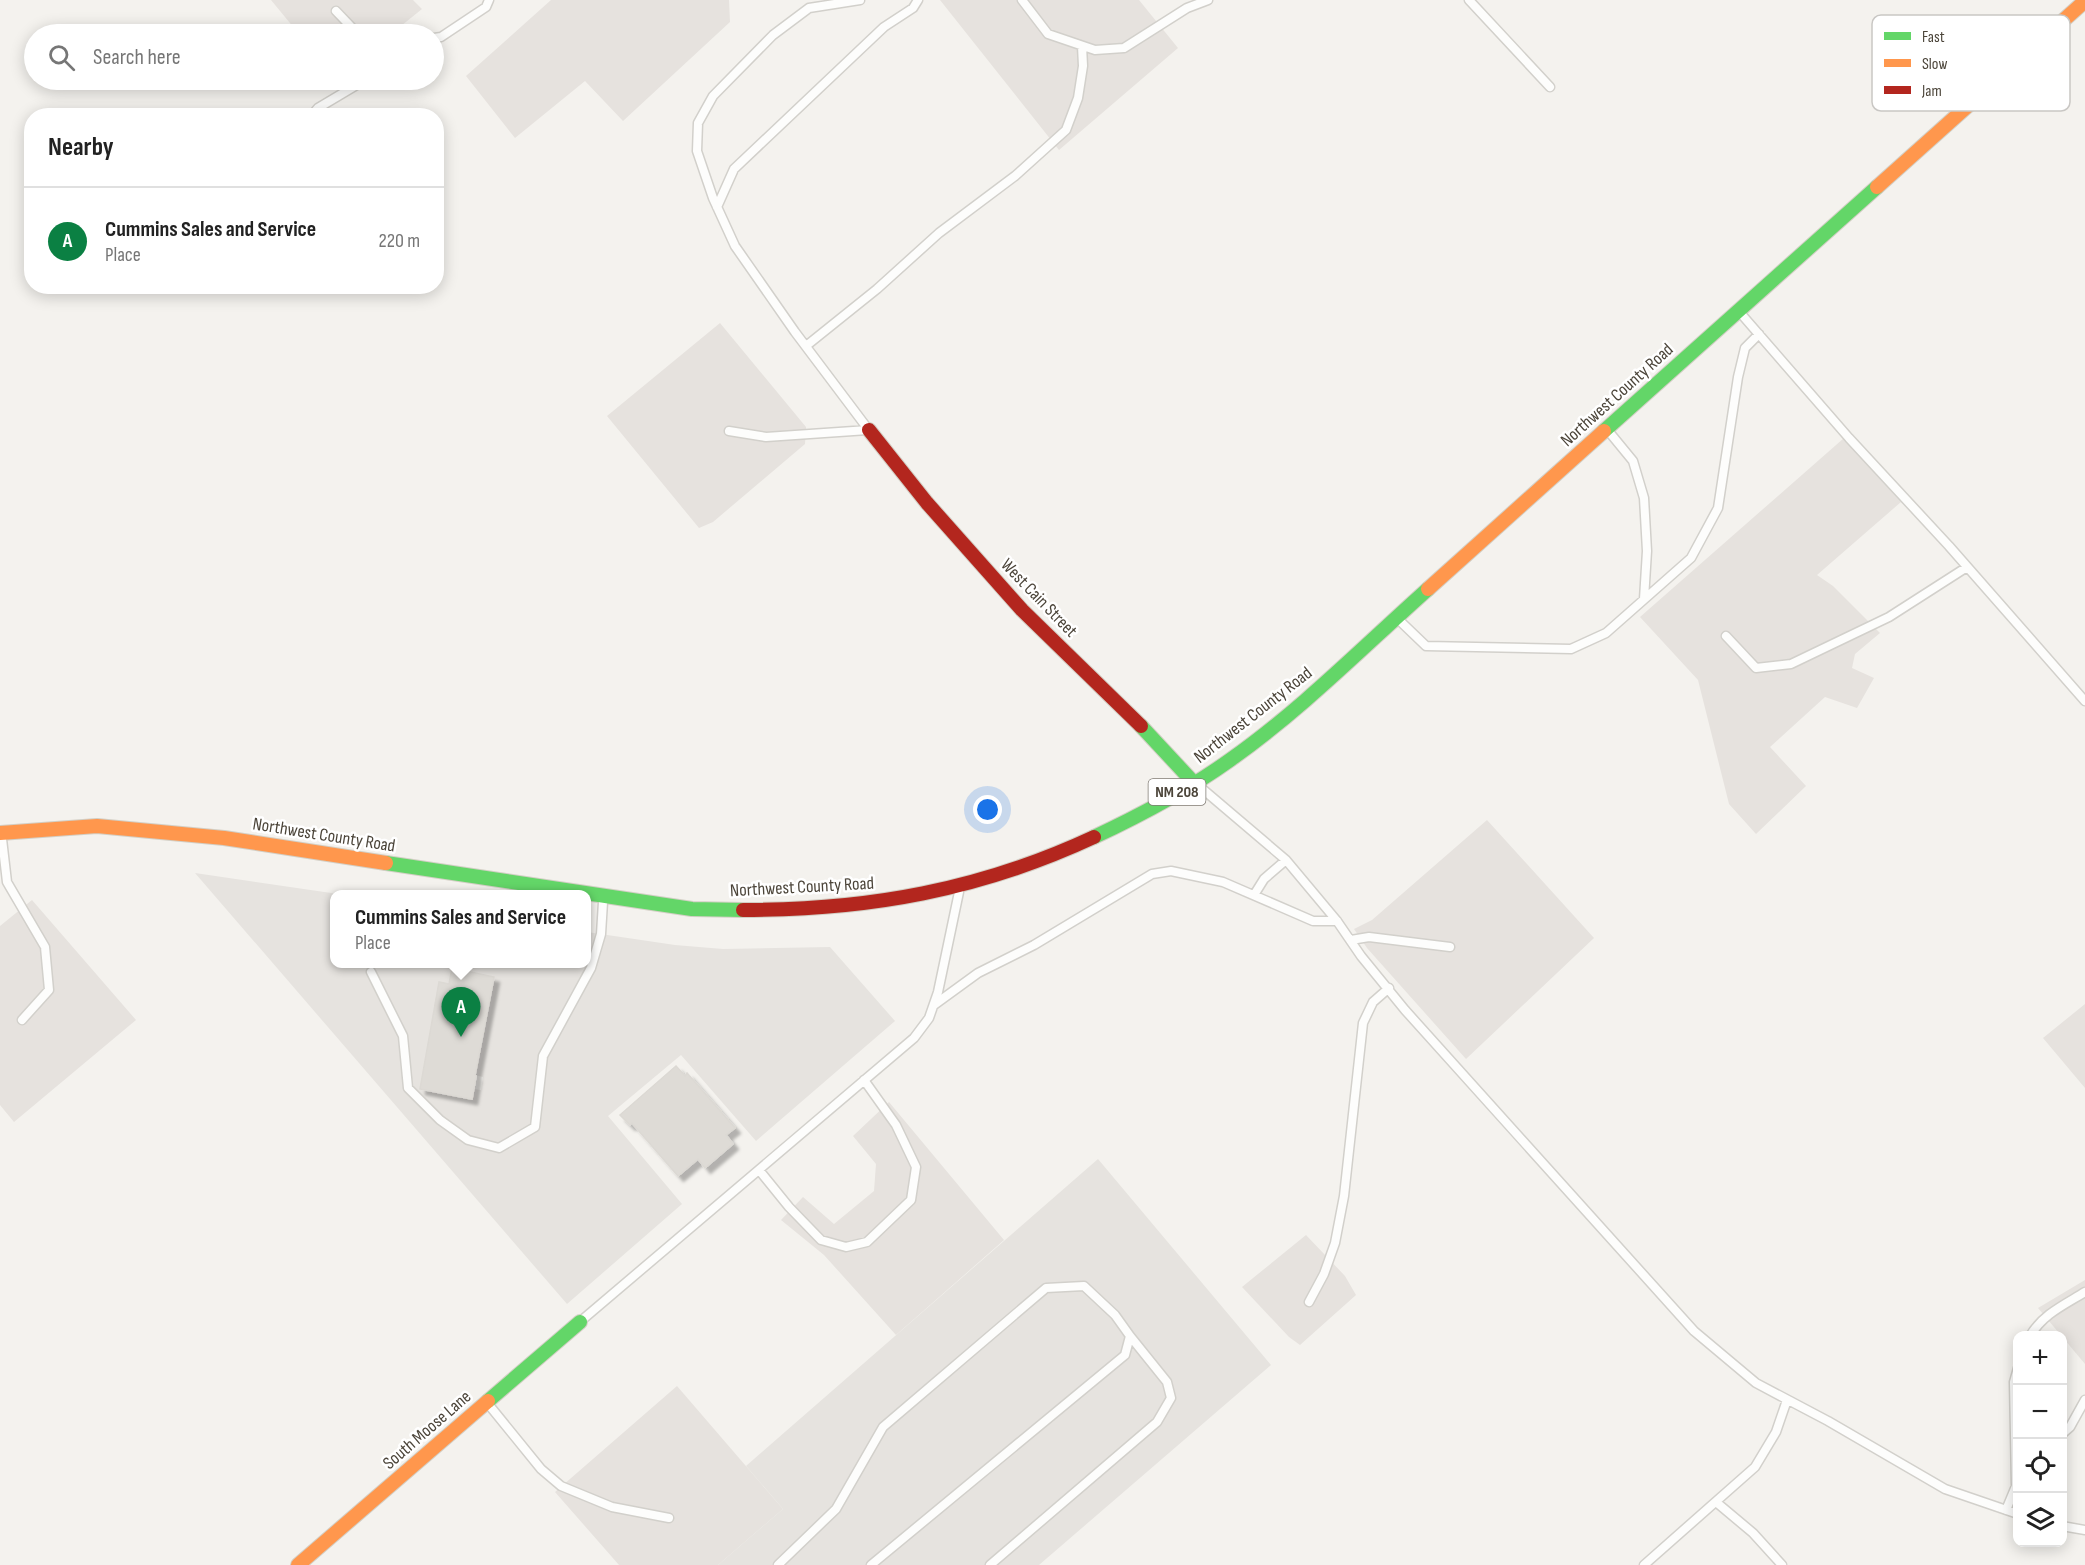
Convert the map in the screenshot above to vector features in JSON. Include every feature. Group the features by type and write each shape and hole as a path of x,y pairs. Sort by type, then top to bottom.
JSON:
{"main road":[{"name":"Northwest County Road","path":"2069,15 2085,1"},
{"name":"Northwest County Road","path":"591,895 692,909 789,910 911,896 961,885 1071,847 1117,826 1194,783 1286,716 1961,111"},
{"name":"West Cain Street","path":"869,430 927,503 1022,610 1132,716 1194,783"},
{"name":"Northwest County Road","path":"1,832 97,826 224,837 487,882 553,890"},
{"name":"South Moose Lane","path":"298,1565 580,1322"}],"lane":[{"path":"444,36 486,7 489,0"},
{"path":"860,0 809,8 772,35 713,96 698,123 697,151 717,207 735,246 869,430"},
{"path":"717,207 734,169 884,27 913,8 918,0"},
{"path":"1022,0 1048,34 1095,50 1124,48 1186,8 1208,0"},
{"path":"1469,0 1550,87"},
{"path":"336,11 348,24"},
{"path":"806,346 877,289 939,233 1016,176 1066,130 1078,99 1083,66 1082,46"},
{"path":"318,108 348,90"},
{"path":"1738,310 1849,438 2085,701"},
{"path":"1396,617 1426,646 1571,649 1606,633 1691,558 1718,508 1738,376 1745,348 1759,334"},
{"path":"1607,428 1633,461 1644,498 1647,551 1644,599"},
{"path":"729,431 766,437 869,430"},
{"path":"1726,636 1756,668 1791,664 1889,616 1967,567"},
{"path":"1194,783 1286,860 1338,921 1361,956 1406,1010 1694,1332 1756,1383 1828,1421 1945,1489 2013,1512"},
{"path":"1,832 7,882 45,947 49,990 22,1020"},
{"path":"1254,895 1263,879 1286,860"},
{"path":"934,1005 978,973 1034,945 1152,874 1172,871 1223,882 1313,921 1338,921"},
{"path":"580,1322 914,1038 929,1018 938,993 961,885"},
{"path":"371,972 403,1036 408,1088 440,1120 468,1140 499,1148 535,1127 543,1056 591,968 601,934 603,896"},
{"path":"1351,940 1370,937 1450,947"},
{"path":"1309,1302 1324,1274 1335,1243 1344,1196 1363,1023 1373,1002 1389,988"},
{"path":"759,1170 789,1207 821,1240 846,1246 867,1242 874,1236 910,1200 916,1167 896,1125 864,1080"},
{"path":"778,1565 836,1509 883,1427 1046,1288 1084,1286 1115,1315 1167,1382 1171,1398 1157,1422 990,1565"},
{"path":"2033,1331 2048,1314 2085,1292"},
{"path":"871,1565 1125,1355 1130,1336"},
{"path":"2014,1385 2016,1439"},
{"path":"1644,1565 1755,1467 1776,1432 1787,1400"},
{"path":"2067,1430 2085,1400"},
{"path":"487,1402 542,1469 561,1486 612,1507 669,1518"},
{"path":"2006,1510 2013,1493"},
{"path":"1716,1502 1753,1533 1782,1565"},
{"path":"2067,1527 2085,1530"}],"shaded area":[{"path":"271,0 413,0 422,9 403,24 291,24"},
{"path":"551,0 729,0 730,22 623,121 585,81 515,138 466,76"},
{"path":"940,0 1139,0 1178,48 1059,150"},
{"path":"720,323 806,427 805,444 713,522 699,528 607,416"},
{"path":"1844,438 1901,502 1817,575 1833,586 1880,633 1855,654 1852,668 1874,678 1857,708 1825,697 1770,747 1806,786 1756,834 1729,804 1698,680 1640,617"},
{"path":"1487,820 1594,938 1466,1059 1367,948 1354,929 1372,920"},
{"path":"195,873 330,893 330,968 452,968 591,968 591,933 675,945 723,949 830,947 895,1021 756,1141 681,1055 608,1116 682,1204 567,1304","holes":["452,968 494,977 475,1075 483,1077 481,1090 474,1089 472,1099 420,1088 439,982 449,984"]},
{"path":"32,900 136,1020 14,1122 0,1105 0,926"},
{"path":"2085,1004 2085,1088 2043,1038"},
{"path":"889,1102 1004,1240 896,1335 824,1255 781,1220 803,1197 834,1224 874,1191 876,1164 853,1136"},
{"path":"1098,1159 1271,1365 1039,1565 718,1565 783,1509 746,1466"},
{"path":"1306,1235 1345,1276 1356,1295 1300,1345 1289,1337 1242,1287"},
{"path":"2085,1280 2085,1364 2067,1343 2067,1331 2057,1331 2038,1308"},
{"path":"677,1386 783,1509 718,1565 619,1565 555,1492"}],"building":[{"path":"452,968 494,977 472,1099 420,1089 439,982 449,984"},
{"path":"676,1066 685,1076 687,1073 735,1128 726,1135 733,1144 705,1168 698,1159 678,1176 632,1123 630,1125 620,1115"}],"traffic: fast":[{"path":"1604,431 1877,187"},
{"path":"1094,837 1181,792 1256,741 1307,699 1428,589"},
{"path":"1141,726 1194,783"},
{"path":"386,863 566,890"},
{"path":"591,894 692,909 743,910"},
{"path":"488,1401 580,1322"}],"traffic: slow":[{"path":"2069,15 2085,1"},
{"path":"1877,187 1962,111"},
{"path":"1428,589 1604,431"},
{"path":"0,833 97,826 224,838 386,863"},
{"path":"298,1565 488,1401"}],"traffic: jam":[{"path":"869,430 927,503 1022,610 1141,726"},
{"path":"743,910 835,906 923,893 1009,871 1094,837"}],"place":[{"name":"Cummins Sales and Service","path":"461,1037"}]}
